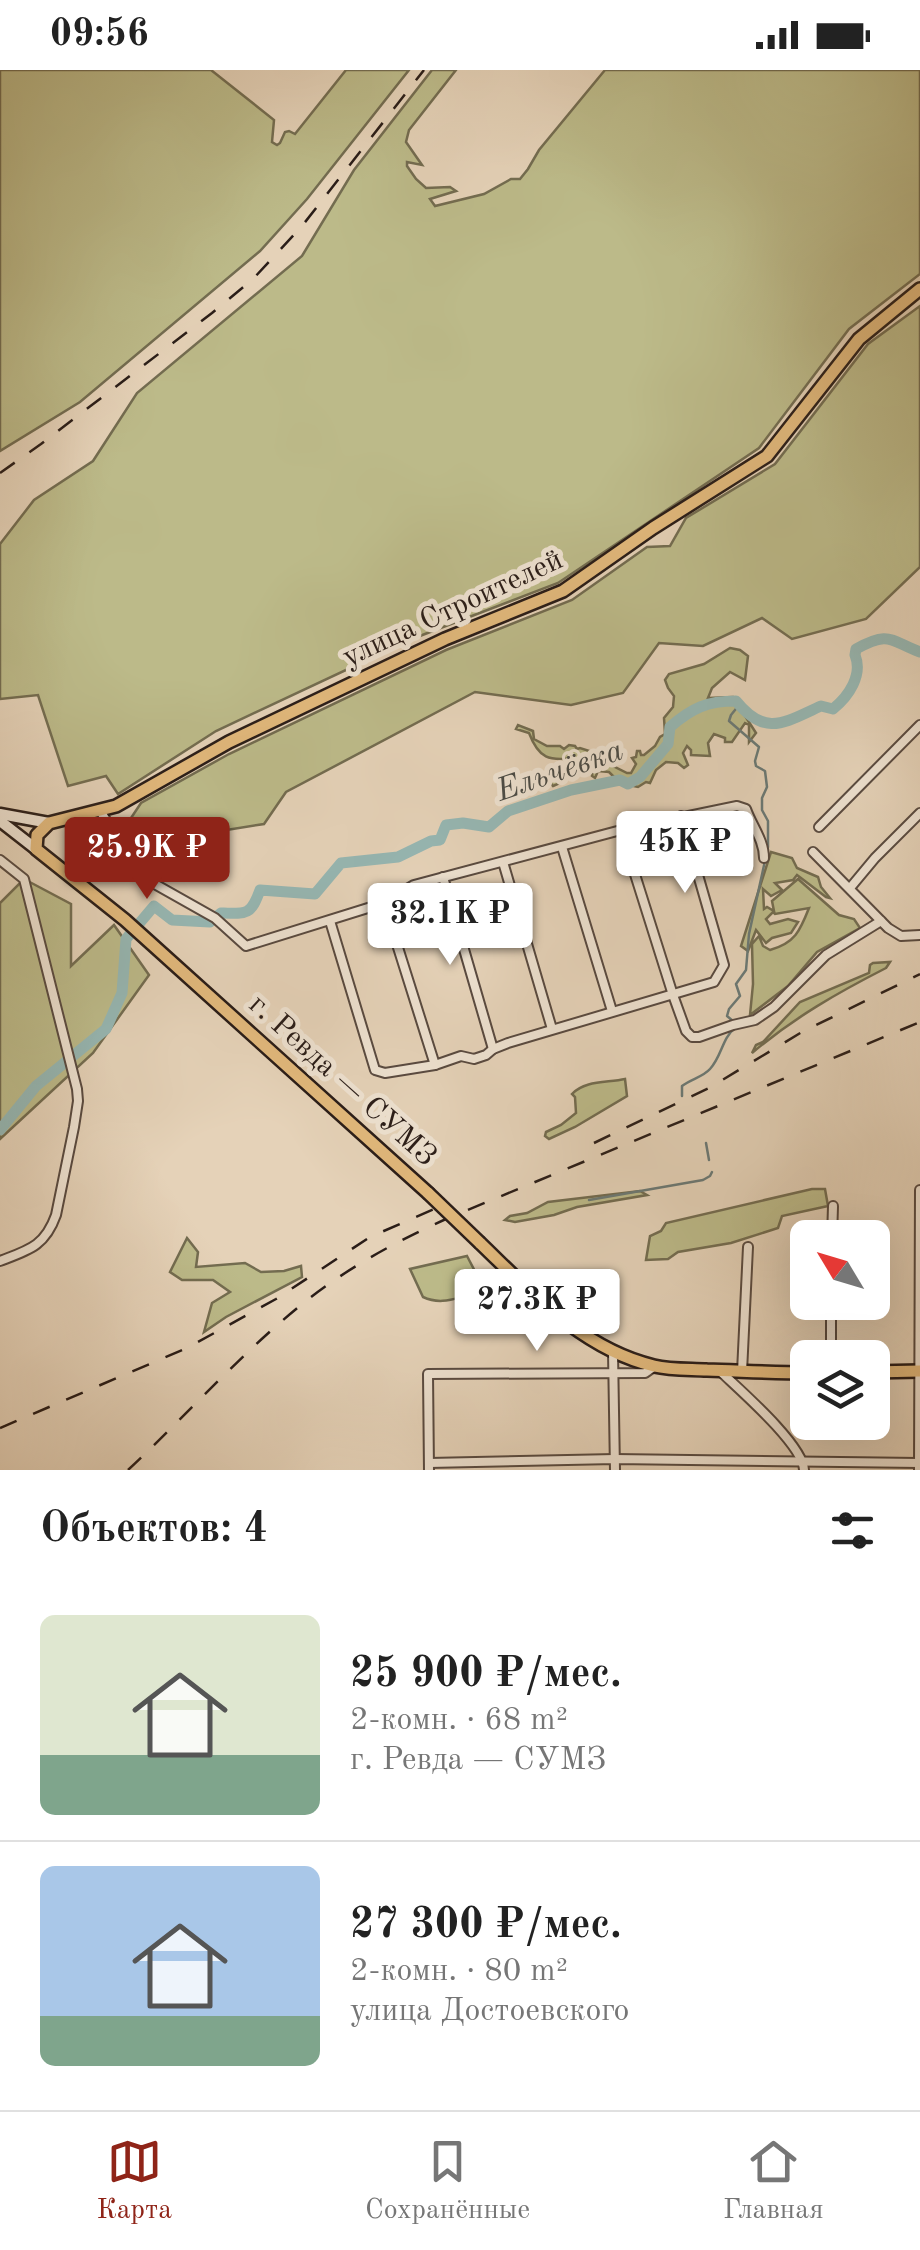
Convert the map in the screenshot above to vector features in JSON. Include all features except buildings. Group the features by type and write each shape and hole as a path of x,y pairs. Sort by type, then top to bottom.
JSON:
{"main road":[{"name":"улица Строителей","path":"49,823 116,806 228,742 446,639 563,591 653,528 768,456 859,339 920,290"},
{"path":"36,849 37,835 49,823"},
{"name":"г. Ревда — СУМЗ","path":"36,849 125,920 570,1326 613,1352 655,1366 790,1373"},
{"path":"890,1372 920,1371"}],"street":[{"path":"819,827 920,725"},
{"path":"100,810 144,878 215,918 246,946 384,904 414,884 621,830 737,806 743,807 762,842 764,858"},
{"path":"850,888 920,813"},
{"path":"330,921 375,1070 385,1074 461,1056 486,1055 493,1049 552,1029 714,982 724,965 681,816"},
{"name":"улица Строителей","path":"0,818 49,823"},
{"name":"г. Ревда — СУМЗ","path":"0,818 36,849"},
{"path":"621,830 673,995 686,1031 692,1036 751,1022 774,1006 826,954 881,922"},
{"path":"562,846 612,1011"},
{"path":"813,852 881,922 898,935 920,935"},
{"path":"0,860 24,879 78,1100 50,1233 30,1250 0,1261"},
{"path":"503,862 552,1029"},
{"path":"443,877 493,1049"},
{"path":"384,904 435,1065"},
{"path":"655,1366 644,1373 428,1374 429,1466 615,1459 684,1466 919,1466 920,1190"},
{"path":"833,1206 833,1220"},
{"path":"742,1372 748,1247"},
{"path":"613,1352 615,1470"},
{"path":"721,1371 786,1438 803,1465"}],"shaded area":[{"path":"0,70 211,70 274,120 272,142 277,145 285,132 295,134 346,70 409,70 307,199 260,251 80,402 0,451"},
{"path":"432,70 456,70 409,130 406,142 422,165 407,162 416,179 426,188 450,187 456,191 430,199 435,206 484,194 511,179 520,179 605,70 920,70 920,274 849,329 759,448 558,583 412,639 216,731 118,794 106,776 68,786 38,695 0,699 0,544 34,500 93,461 137,393 302,256 354,170"},
{"path":"920,306 920,567 866,619 792,639 762,618 703,646 659,643 623,693 571,705 475,692 286,792 264,824 152,842 141,865 123,830 141,803 229,754 446,650 572,600 647,547 670,546 686,518 775,464 868,344"},
{"path":"730,648 748,656 745,680 730,672 712,688 708,698 733,697 756,733 749,742 749,725 745,723 732,742 714,734 708,743 710,756 691,755 687,746 683,753 688,765 684,768 666,762 656,770 650,783 638,787 620,783 609,772 598,771 595,778 593,768 553,786 549,781 552,773 577,762 574,758 546,756 529,733 516,729 518,725 533,731 534,739 547,746 564,749 569,745 599,754 603,761 631,773 637,751 644,755 665,734 664,718 673,707 674,696 665,680 669,674 704,664"},
{"path":"771,852 792,858 797,868 818,877 830,898 797,875 793,880 775,883 782,890 771,896 763,889 764,909 774,911 772,901 798,879 839,915 854,919 860,928 817,952 788,986 750,1015 752,944 759,936 763,946 770,950 785,944 799,930 809,908 773,912 766,919 770,924 788,919 798,922 791,933 766,943 756,930 748,951 741,946"},
{"path":"24,879 71,904 71,966 114,925 149,975 93,1053 0,1139 0,903"},
{"path":"890,962 886,968 800,1017 752,1053 800,1002 869,973 873,963"},
{"path":"625,1079 627,1096 575,1127 549,1139 545,1136 576,1113 572,1094 577,1090"},
{"path":"825,1189 828,1206 782,1216 778,1228 731,1243 678,1252 668,1259 646,1260 650,1236 661,1231 666,1223"},
{"path":"640,1191 647,1195 515,1222 505,1220 548,1202"},
{"path":"187,1238 198,1252 196,1267 245,1263 261,1272 301,1266 302,1277 204,1332 212,1303 230,1292 213,1280 182,1280 170,1272"},
{"path":"467,1256 479,1279 470,1295 441,1301 423,1297 410,1269"}],"waterway":[{"name":"Ельчёвка","path":"0,1130 36,1086 106,1029 122,993 126,939 154,906 172,920 210,922 221,913 247,911 260,890 315,894 341,863 398,857 440,840 446,825 489,827 508,811 571,790 620,780 628,784 640,777 668,744 670,727 700,707 736,701 757,720 786,721 821,706 833,709 839,704 856,677 856,649 867,643 896,641 920,652"},
{"path":"733,1021 727,1016 740,996 736,984 746,970 749,934 768,847 768,821 762,810 767,787 765,771 755,761 759,747 729,721 739,705"},
{"path":"682,1096 682,1086 710,1069 735,1028"},
{"path":"706,1143 709,1160"},
{"path":"589,1200 703,1180 712,1172"}],"railway":[{"path":"0,473 253,279 302,226 424,70"},
{"path":"594,1143 709,1088 802,1032 920,974"},
{"path":"128,1470 282,1321 322,1289 374,1256 446,1219 920,1022"},
{"path":"0,1428 187,1348 276,1299 370,1237 441,1206"}]}
